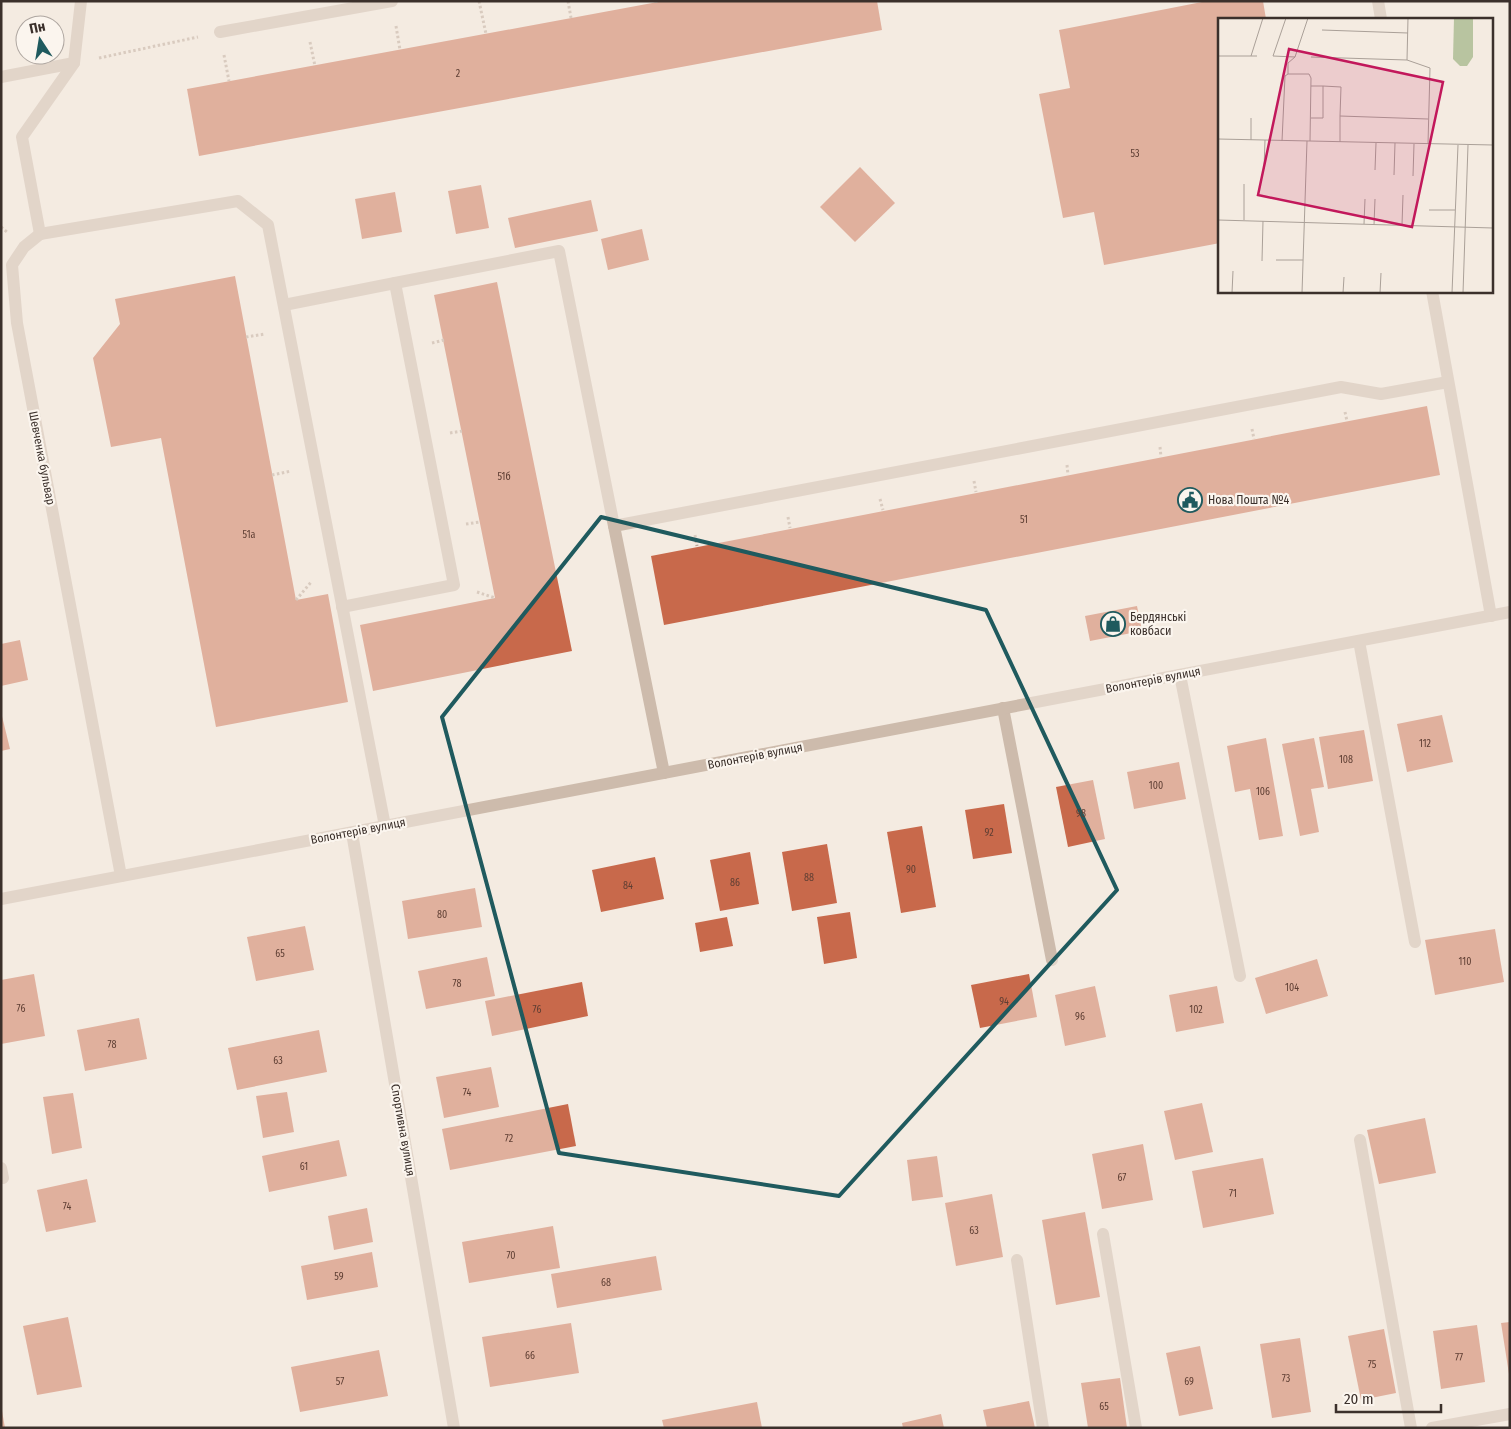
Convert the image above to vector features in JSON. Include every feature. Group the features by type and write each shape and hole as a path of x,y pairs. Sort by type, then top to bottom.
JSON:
{"street":[{"path":"81,1 74,64 22,138 40,234 238,201 268,225 385,826"},
{"path":"220,32 392,1"},
{"path":"1378,1 1381,18"},
{"path":"1,77 74,64"},
{"name":"Шевченка бульвар","path":"40,234 24,247 12,265 16,323 121,876"},
{"path":"284,305 558,251 664,773"},
{"path":"342,607 454,585 395,283"},
{"path":"1432,292 1491,616"},
{"path":"614,526 1341,387 1381,394 1448,382"},
{"name":"Волонтерів вулиця","path":"1,899 1510,612"},
{"path":"1359,641 1415,942"},
{"path":"1180,675 1240,976"},
{"path":"1004,708 1052,960"},
{"name":"Спортивна вулиця","path":"352,833 454,1428"},
{"path":"1360,1140 1411,1428"},
{"path":"1103,1234 1136,1428"},
{"path":"1017,1260 1043,1428"},
{"path":"1432,1428 1510,1414"}],"path":[{"path":"479,1 486,34"},
{"path":"568,1 571,18"},
{"path":"74,64 220,32"}],"highlighted area":[{"path":"601,517 986,610 1117,890 839,1196 559,1153 442,717"}],"building":[{"path":"663,1 877,1 882,30 199,156 187,89"},
{"path":"1207,1 1263,1 1266,18 1218,18 1218,243 1104,265 1094,212 1063,218 1039,94 1070,88 1059,30"},
{"path":"860,167 895,203 855,242 820,207"},
{"path":"481,185 489,228 456,234 448,191"},
{"path":"395,192 402,232 362,239 355,199"},
{"path":"591,200 598,231 515,248 508,218"},
{"path":"642,229 649,260 608,270 601,239"},
{"path":"235,276 296,600 328,594 348,702 216,727 161,438 111,447 93,358 120,324 115,299"},
{"path":"497,282 572,651 373,691 360,625 495,598 434,295"},
{"path":"1427,406 1440,475 664,625 651,556"},
{"name":"Бердянські ковбаси","path":"1137,606 1142,631 1090,641 1085,616"},
{"path":"20,640 28,680 1,686 1,644"},
{"path":"1,712 10,749 1,751"},
{"path":"1442,715 1453,762 1407,772 1397,724"},
{"path":"1364,730 1373,781 1328,789 1319,737"},
{"path":"1266,738 1283,836 1259,840 1250,789 1235,792 1227,746"},
{"path":"1314,738 1324,787 1311,789 1319,832 1300,836 1282,744"},
{"path":"1179,762 1186,799 1134,809 1127,772"},
{"path":"1093,780 1105,839 1068,847 1056,787"},
{"path":"1004,804 1012,853 973,859 965,810"},
{"path":"922,826 936,907 901,913 887,832"},
{"path":"827,844 837,903 792,911 782,852"},
{"path":"750,852 759,904 720,911 710,860"},
{"path":"655,857 664,899 601,912 592,870"},
{"path":"475,888 482,927 408,939 402,901"},
{"path":"850,912 857,958 824,964 817,917"},
{"path":"727,917 733,946 700,952 695,923"},
{"path":"305,926 314,970 256,981 247,937"},
{"path":"1495,929 1504,982 1435,995 1425,940"},
{"path":"487,957 495,996 426,1009 418,971"},
{"path":"1317,959 1328,996 1266,1014 1255,978"},
{"path":"34,974 45,1036 1,1044 1,980"},
{"path":"1029,974 1037,1017 980,1028 971,985"},
{"path":"582,982 588,1016 492,1036 485,1001"},
{"path":"1095,986 1106,1037 1065,1046 1055,995"},
{"path":"1217,986 1224,1023 1176,1032 1169,995"},
{"path":"139,1018 147,1059 85,1071 77,1030"},
{"path":"319,1030 327,1072 237,1090 228,1048"},
{"path":"491,1067 499,1107 444,1118 436,1077"},
{"path":"287,1092 294,1132 263,1138 256,1096"},
{"path":"73,1093 82,1148 52,1154 43,1097"},
{"path":"1202,1103 1213,1152 1175,1160 1164,1111"},
{"path":"568,1104 576,1146 450,1170 442,1129"},
{"path":"1425,1118 1436,1173 1379,1184 1367,1130"},
{"path":"339,1140 347,1176 269,1192 262,1156"},
{"path":"1143,1144 1153,1200 1102,1209 1092,1154"},
{"path":"937,1156 943,1197 912,1201 907,1160"},
{"path":"1263,1158 1274,1214 1203,1228 1192,1171"},
{"path":"87,1179 96,1222 46,1232 37,1190"},
{"path":"992,1194 1003,1257 956,1266 945,1203"},
{"path":"367,1208 373,1242 334,1250 328,1216"},
{"path":"1085,1212 1100,1297 1056,1305 1042,1220"},
{"path":"553,1226 560,1268 469,1283 462,1242"},
{"path":"372,1252 378,1287 307,1300 301,1266"},
{"path":"656,1256 662,1290 557,1308 551,1274"},
{"path":"68,1317 82,1387 37,1395 23,1326"},
{"path":"1510,1322 1510,1374 1509,1374 1501,1323"},
{"path":"571,1323 579,1373 490,1387 482,1337"},
{"path":"1477,1325 1485,1382 1441,1389 1433,1331"},
{"path":"1384,1329 1396,1393 1361,1400 1348,1336"},
{"path":"1300,1338 1311,1412 1272,1418 1260,1344"},
{"path":"1200,1346 1213,1409 1179,1416 1166,1353"},
{"path":"379,1350 388,1396 300,1412 291,1367"},
{"path":"1120,1378 1127,1428 1088,1428 1081,1383"},
{"path":"1029,1401 1035,1428 987,1428 983,1410"},
{"path":"757,1402 762,1428 664,1428 662,1420"},
{"path":"2,1411 5,1428 1,1428"},
{"path":"941,1414 944,1428 903,1428 902,1423"}],"place":[{"name":"Нова Пошта №4","path":"1190,500"},
{"name":"Бердянські ковбаси","path":"1113,624"}]}
